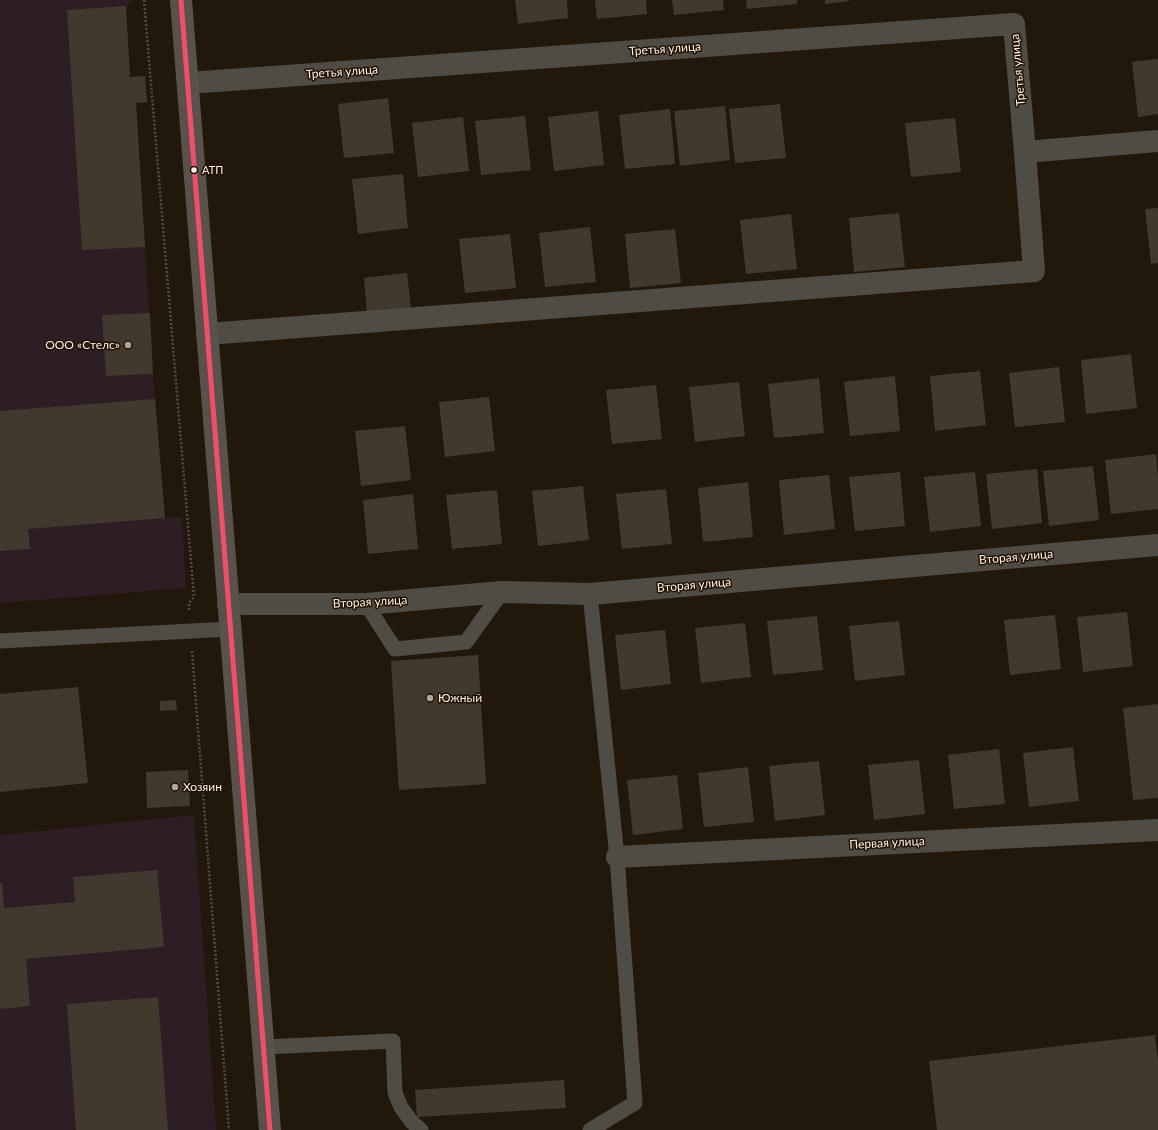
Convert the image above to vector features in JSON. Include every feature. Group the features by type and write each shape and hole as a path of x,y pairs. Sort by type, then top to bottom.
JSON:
{"main road":[{"path":"181,0 270,1130"}],"street":[{"name":"Третья улица","path":"188,83 1014,24 1025,152 1034,271 207,334"},
{"path":"1025,152 1158,141"},
{"name":"Вторая улица","path":"228,604 366,604 502,592 590,594 1158,545"},
{"name":"Первая улица","path":"617,857 1158,830"}],"lane":[{"path":"366,604 395,649 466,642 502,592"},
{"path":"590,594 617,857 635,1104 590,1130"},
{"path":"0,641 230,630"},
{"path":"264,1047 393,1041 396,1093 401,1107 421,1130"}],"path":[{"path":"144,0 194,597 189,603 190,632 228,1130"}],"shaded area":[{"path":"0,0 134,0 126,7 130,77 145,76 147,102 136,103 153,374 165,518 182,517 186,588 0,603"},
{"path":"194,815 216,1130 0,1130 0,835"}],"building":[{"path":"515,0 567,0 568,18 518,24"},
{"path":"595,0 646,0 647,14 597,19"},
{"path":"672,0 723,0 724,10 674,15"},
{"path":"746,0 797,0 797,4 747,9"},
{"path":"825,0 849,0 849,1 825,4"},
{"path":"126,6 130,77 145,76 147,102 136,103 145,247 82,250 67,10"},
{"path":"1158,59 1158,114 1138,117 1132,62"},
{"path":"388,98 394,153 344,158 338,104"},
{"path":"780,104 786,158 735,163 729,109"},
{"path":"725,106 730,160 680,166 674,111"},
{"path":"670,109 675,164 625,169 619,115"},
{"path":"598,111 604,165 554,171 548,117"},
{"path":"525,116 531,170 481,175 475,121"},
{"path":"463,117 469,171 418,177 412,123"},
{"path":"955,118 961,172 911,177 905,123"},
{"path":"403,174 408,228 358,234 352,179"},
{"path":"1158,208 1158,263 1151,264 1145,209"},
{"path":"899,213 905,267 854,272 849,218"},
{"path":"791,214 797,269 746,274 740,220"},
{"path":"590,227 596,282 545,287 539,233"},
{"path":"675,229 681,283 630,288 625,234"},
{"path":"510,234 516,288 465,293 459,239"},
{"path":"407,273 411,308 367,313 364,278"},
{"path":"150,313 153,374 106,376 102,315"},
{"path":"1131,354 1137,408 1086,414 1081,360"},
{"path":"1059,367 1065,422 1015,427 1009,373"},
{"path":"980,371 986,425 935,431 930,376"},
{"path":"895,376 900,431 850,436 844,382"},
{"path":"819,378 824,433 774,438 768,384"},
{"path":"739,382 745,436 695,442 689,387"},
{"path":"656,385 662,439 612,444 606,390"},
{"path":"489,397 495,451 445,457 439,402"},
{"path":"155,399 165,518 28,529 30,549 0,551 0,411"},
{"path":"405,426 411,480 361,486 355,431"},
{"path":"1156,454 1158,509 1111,514 1105,460"},
{"path":"1093,466 1099,520 1049,526 1043,471"},
{"path":"1037,469 1042,523 992,529 986,474"},
{"path":"900,472 905,526 855,531 849,477"},
{"path":"975,472 981,526 930,532 924,477"},
{"path":"829,475 835,529 784,535 779,480"},
{"path":"748,482 753,537 703,542 698,488"},
{"path":"583,486 589,540 538,546 532,491"},
{"path":"666,489 672,544 622,549 616,494"},
{"path":"497,490 502,544 452,549 446,495"},
{"path":"413,494 418,549 368,554 363,500"},
{"path":"1127,612 1133,666 1083,672 1077,617"},
{"path":"1055,615 1061,669 1010,675 1004,620"},
{"path":"817,616 823,670 773,675 767,621"},
{"path":"899,621 905,675 855,681 849,626"},
{"path":"745,623 751,677 701,683 695,628"},
{"path":"665,630 671,684 621,690 615,635"},
{"path":"478,655 486,784 399,790 391,661"},
{"path":"78,687 88,783 0,792 0,694"},
{"path":"176,700 177,710 160,711 160,701"},
{"path":"1158,704 1158,798 1133,800 1123,708"},
{"path":"1073,747 1079,801 1029,807 1023,753"},
{"path":"999,749 1005,804 954,809 948,755"},
{"path":"919,760 925,814 874,820 868,765"},
{"path":"819,761 825,815 775,821 769,766"},
{"path":"748,767 754,822 704,827 698,773"},
{"path":"188,770 190,806 147,808 146,772"},
{"path":"677,775 683,829 633,835 627,780"},
{"path":"157,870 164,947 26,959 30,1006 0,1009 0,883 2,883 4,908 75,902 73,877"},
{"path":"158,997 168,1130 76,1130 67,1004"},
{"path":"1155,1035 1158,1061 1158,1130 937,1130 929,1061"},
{"path":"564,1080 566,1108 417,1117 415,1090"}],"transit line":[{"path":"181,0 270,1130"}],"place":[{"name":"АТП","path":"194,170"},
{"name":"ООО «Стелс»","path":"128,345"},
{"name":"Южный","path":"430,698"},
{"name":"Хозяин","path":"175,787"}]}
